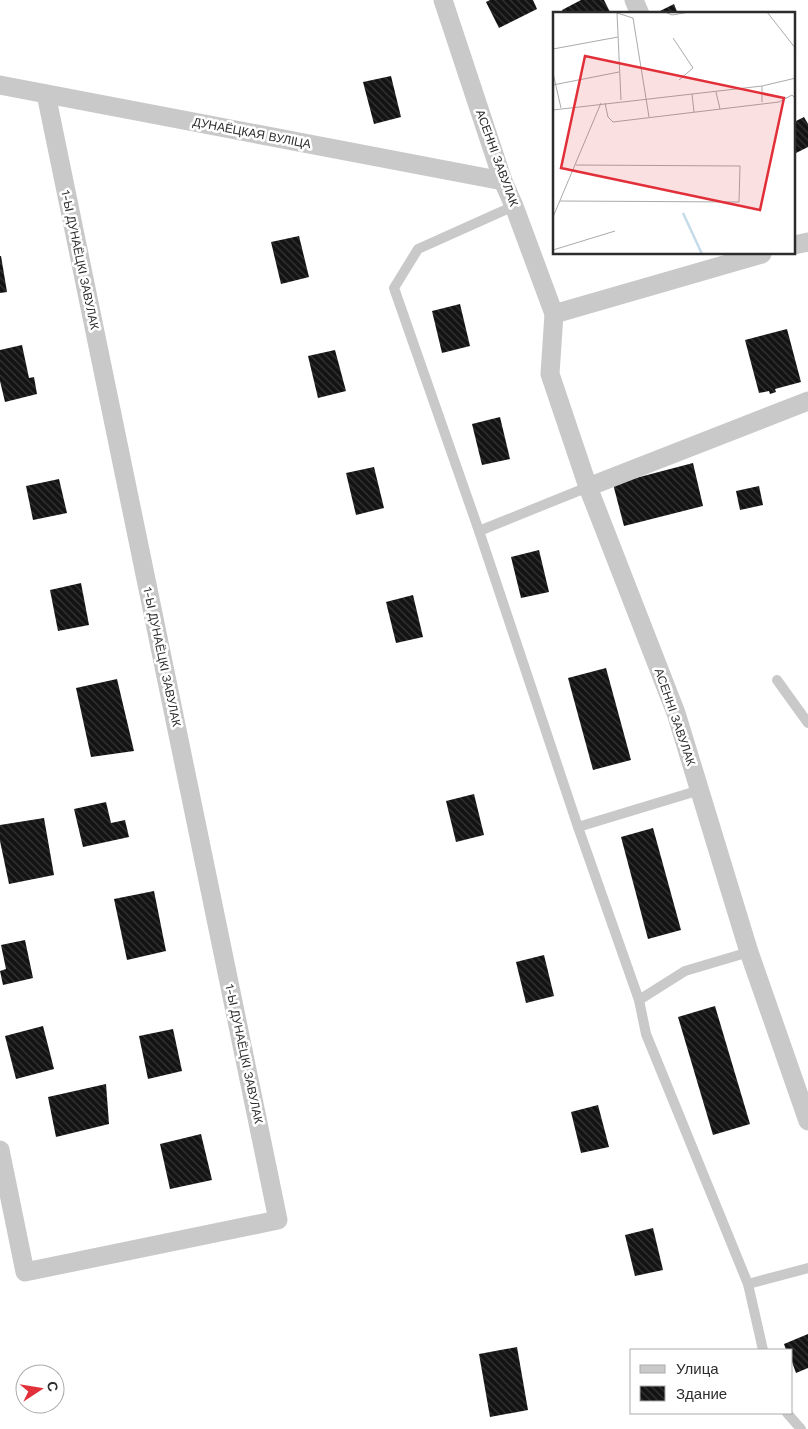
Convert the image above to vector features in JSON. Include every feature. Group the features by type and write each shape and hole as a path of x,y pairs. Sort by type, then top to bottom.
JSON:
{"street":[{"name":"АСЕННІ ЗАВУЛАК","path":"443,0 503,181 554,314 550,374 588,487 676,713 749,952 808,1121"},
{"path":"634,0 639,12"},
{"name":"ДУНАЁЦКАЯ ВУЛІЦА","path":"0,85 503,181"},
{"name":"1-Ы ДУНАЁЦКІ ЗАВУЛАК","path":"0,1150 25,1272 278,1220 46,94"},
{"path":"554,314 750,255"},
{"path":"588,487 808,401"}],"lane":[{"path":"514,206 418,249 394,288 639,1000 646,1034 748,1284 763,1349"},
{"path":"479,531 588,487"},
{"path":"777,680 808,723"},
{"path":"578,827 700,790"},
{"path":"639,1000 685,971 749,952"},
{"path":"748,1284 808,1268"},
{"path":"788,1414 802,1429"}],"building":[{"path":"490,0 533,0 537,9 499,28 486,2"},
{"path":"581,0 604,0 610,12 563,12 562,10"},
{"path":"674,4 677,12 658,12"},
{"path":"391,76 401,117 374,124 363,82"},
{"path":"804,117 808,124 808,147 796,153 796,121"},
{"path":"299,236 309,277 281,284 271,242"},
{"path":"0,256 7,292 0,293"},
{"path":"460,304 470,346 442,353 432,311"},
{"path":"787,329 801,382 775,389 776,392 770,394 769,391 759,393 745,340"},
{"path":"22,345 29,378 34,377 37,394 5,402 0,381 0,350"},
{"path":"335,350 346,391 318,398 308,356"},
{"path":"500,417 510,459 482,465 472,424"},
{"path":"693,463 703,506 624,526 613,484"},
{"path":"374,467 384,508 356,515 346,473"},
{"path":"59,479 67,513 33,520 26,486"},
{"path":"759,486 763,505 740,510 736,491"},
{"path":"539,550 549,592 521,598 511,557"},
{"path":"81,583 89,625 58,631 50,590"},
{"path":"413,595 423,637 396,643 386,602"},
{"path":"606,668 631,760 593,770 568,678"},
{"path":"117,679 134,751 91,757 76,688"},
{"path":"474,794 484,835 456,842 446,801"},
{"path":"106,802 111,823 125,820 129,837 83,847 74,809"},
{"path":"44,818 54,875 9,884 0,841 0,825"},
{"path":"653,828 681,930 648,939 621,837"},
{"path":"154,891 166,951 127,960 114,899"},
{"path":"25,940 33,978 3,985 0,971 6,969 1,945"},
{"path":"544,955 554,996 526,1003 516,962"},
{"path":"715,1006 750,1124 713,1135 678,1017"},
{"path":"43,1026 54,1069 16,1079 5,1036"},
{"path":"173,1029 182,1071 148,1079 139,1036"},
{"path":"106,1084 109,1124 56,1137 48,1097"},
{"path":"598,1105 609,1147 581,1153 571,1112"},
{"path":"201,1134 212,1180 170,1189 160,1144"},
{"path":"653,1228 663,1270 635,1276 625,1235"},
{"path":"808,1334 808,1368 796,1373 793,1365 793,1349 786,1349 784,1344"},
{"path":"517,1347 528,1410 490,1417 479,1354"}]}
